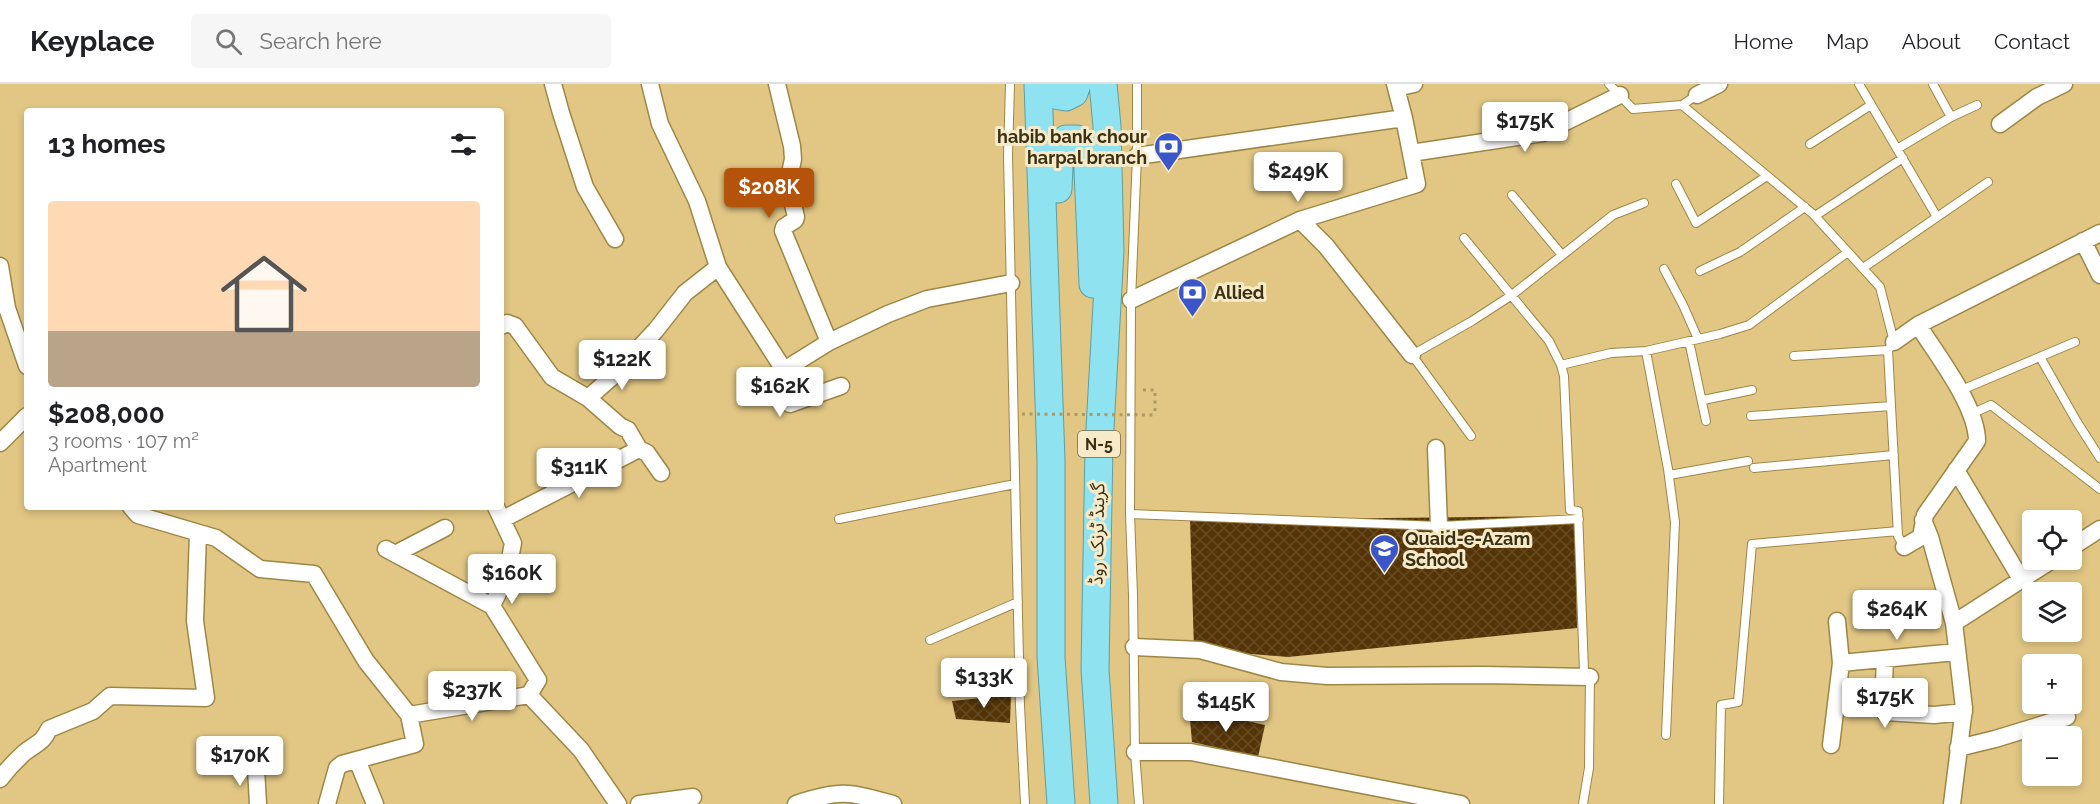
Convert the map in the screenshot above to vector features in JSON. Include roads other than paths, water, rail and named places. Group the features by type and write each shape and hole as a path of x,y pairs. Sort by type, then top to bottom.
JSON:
{"highway":[{"name":"N-5","path":"1038,84 1051,460 1051,657 1062,804"},
{"path":"1054,84 1059,96 1065,97 1074,93 1077,84"},
{"name":"گرینڈ ٹرنک روڈ","path":"1104,84 1110,251 1099,446 1095,669 1104,804"},
{"path":"1051,460 1059,150 1064,141 1071,138 1080,140 1088,148 1099,446"}],"street":[{"path":"553,84 585,187 615,239"},
{"path":"650,84 660,124 696,201 718,267 784,370"},
{"path":"777,84 792,152 792,171 788,183 796,217 784,227 783,231 829,342"},
{"path":"1131,300 1300,220 1417,184 1396,86 1414,84"},
{"path":"1697,95 1719,84"},
{"path":"2000,124 2037,97 2064,84"},
{"path":"1411,153 1543,133 1614,90"},
{"path":"1137,156 1404,118"},
{"path":"1300,220 1326,246 1412,355"},
{"path":"1891,346 1918,325 2100,233"},
{"path":"2084,241 2100,275"},
{"path":"0,266 7,308 24,357"},
{"path":"588,398 612,377 656,330 685,293 718,267"},
{"path":"841,386 790,404 787,402 778,378 784,370 829,342 888,314 927,299 1011,283"},
{"path":"504,325 507,323 515,326 552,377 588,398 620,426 628,430 639,449 647,453 661,473"},
{"path":"1904,547 1920,537 1923,520 1977,441 1977,431 1971,414 1918,325"},
{"path":"0,443 24,419"},
{"path":"1436,448 1439,525"},
{"path":"492,606 507,574 513,543 499,513 639,449"},
{"path":"1956,470 2021,579"},
{"path":"133,510 138,515 216,538 260,569 314,574 366,661 409,715 415,744 342,764 337,768 327,804"},
{"path":"1923,520 1930,537 1954,623 1964,712 1952,804"},
{"path":"409,715 529,695 538,680 492,606 391,551 445,528"},
{"path":"2082,541 2100,529"},
{"path":"0,779 27,750 44,741 49,729 93,711 110,696 206,698 195,621 198,533"},
{"path":"1954,623 2036,570"},
{"path":"1831,745 1841,663 1837,621"},
{"path":"1134,647 1200,650 1281,672 1327,676 1590,677"},
{"path":"1841,663 1956,652"},
{"path":"1885,659 1883,706 1885,712 1934,715 1964,712"},
{"path":"529,695 581,750 618,804"},
{"path":"1958,748 2067,717"},
{"path":"1135,752 1191,752 1461,804"},
{"path":"357,760 375,804"},
{"path":"256,768 258,804"},
{"path":"796,804 826,800 842,793 893,804"},
{"path":"639,804 693,797"}],"lane":[{"path":"1010,84 1008,156 1025,804"},
{"path":"1137,84 1137,156 1131,300 1130,514 1135,752 1139,804"},
{"path":"1859,84 1937,217"},
{"path":"1933,84 1952,117"},
{"path":"1614,90 1633,110 1682,105 1697,95"},
{"path":"1682,105 1815,216 1880,286 1891,346 1891,406 1898,536 1904,547"},
{"path":"1810,144 1871,105"},
{"path":"1898,149 1977,105"},
{"path":"1815,216 1903,158"},
{"path":"1676,184 1696,223 1767,176"},
{"path":"1863,268 1988,182"},
{"path":"1512,195 1562,255"},
{"path":"1471,436 1412,355 1512,295 1613,215 1644,203"},
{"path":"1700,271 1740,252 1805,207"},
{"path":"1464,238 1549,341 1562,365 1570,510 1578,511 1579,519 1584,671 1590,673 1589,768 1583,804"},
{"path":"1562,365 1611,353 1646,351 1749,325 1848,252"},
{"path":"1664,269 1683,304 1694,340 1706,422"},
{"path":"1959,391 2075,342"},
{"path":"1794,356 1891,346"},
{"path":"1646,351 1669,475 1675,522 1666,735"},
{"path":"2040,357 2100,459"},
{"path":"1703,400 1752,390"},
{"path":"1971,414 1991,405 2100,489"},
{"path":"1751,416 1891,406"},
{"path":"1754,468 1893,455"},
{"path":"1669,475 1748,461"},
{"path":"838,519 1016,484"},
{"path":"1130,514 1439,525 1579,519"},
{"path":"1719,804 1721,705 1738,702 1752,544 1898,531"},
{"path":"930,640 1018,602"}],"place":[{"name":"habib bank chour harpal branch","path":"1168,172"},
{"name":"Allied","path":"1193,318"},
{"name":"Quaid-e-Azam School","path":"1384,574"}]}
